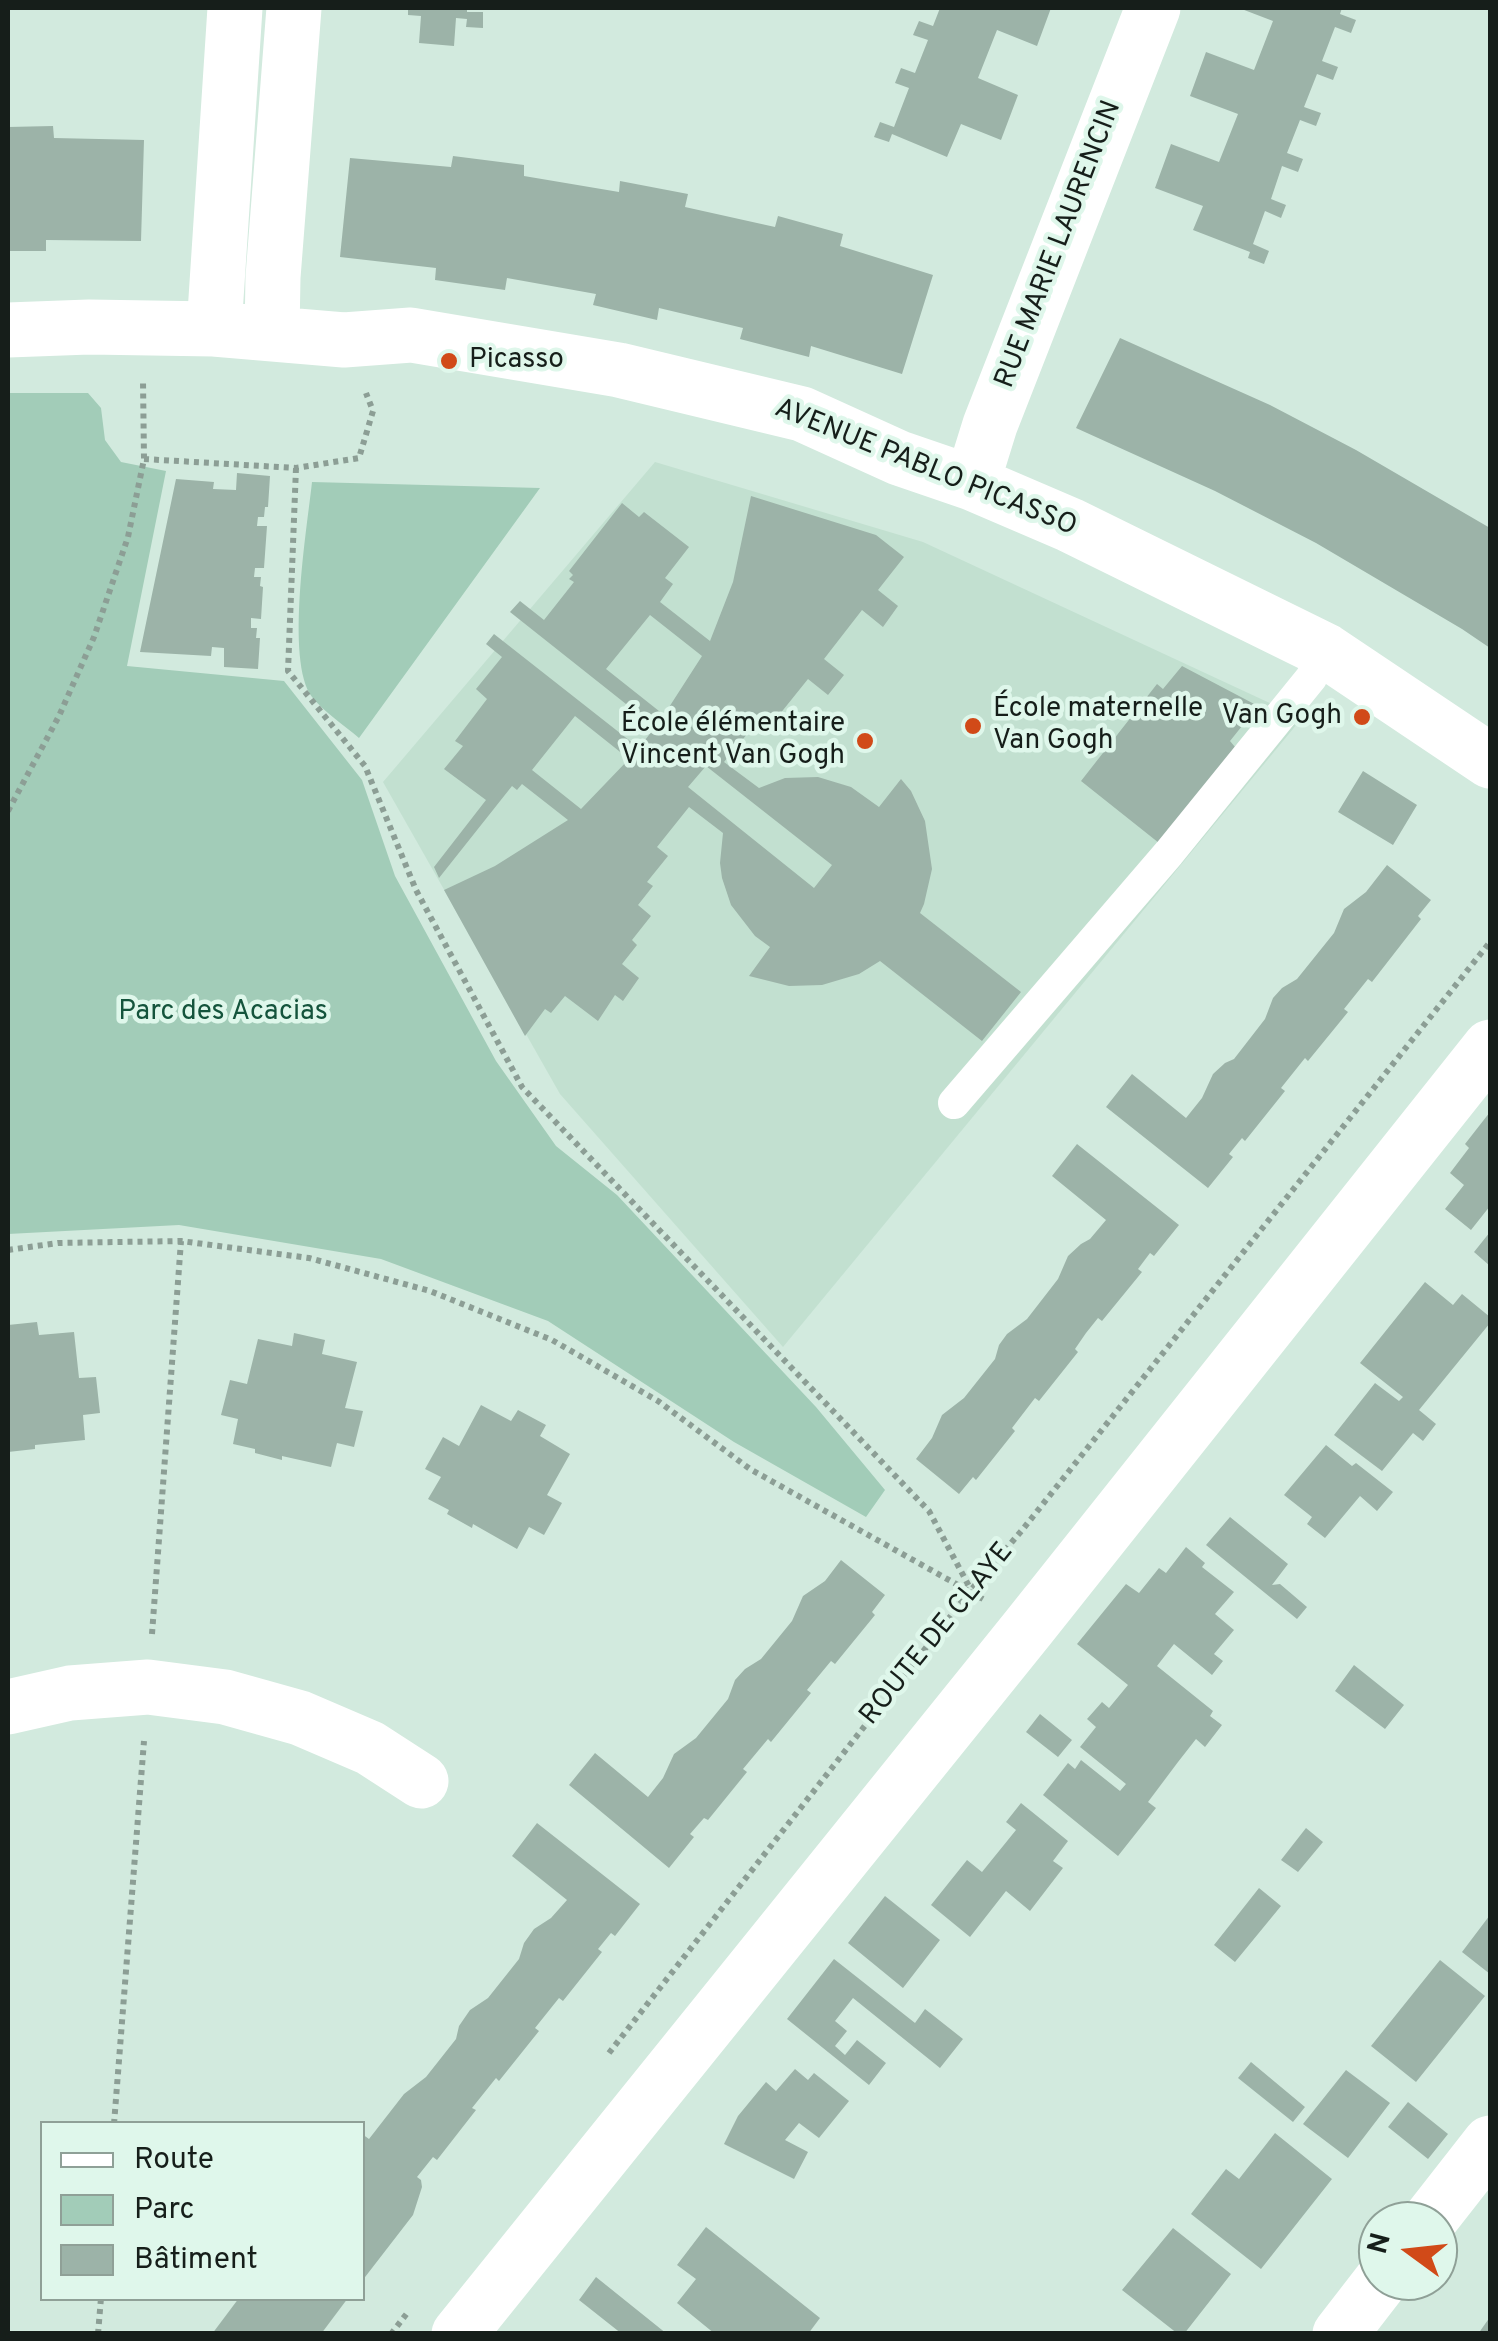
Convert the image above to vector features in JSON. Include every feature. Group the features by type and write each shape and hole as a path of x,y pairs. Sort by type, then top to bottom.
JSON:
{"street":[{"path":"214,329 235,8"},
{"path":"272,332 294,8"},
{"name":"RUE MARIE LAURENCIN","path":"972,483 990,425 1153,8"},
{"name":"AVENUE PABLO PICASSO","path":"8,330 214,329 344,340 411,335 618,370 802,414 900,458 972,483 1070,525 1326,651 1490,761"},
{"path":"459,2334 1490,1047"},
{"path":"8,1707 70,1693 148,1687 225,1697 300,1718 370,1748 421,1781"},
{"path":"1445,2201 1490,2143"},
{"path":"1340,2334 1366,2301"}],"lane":[{"path":"954,1103 1169,853 1311,678 1326,651"}],"path":[{"path":"8,811 94,637 128,537 144,458 143,330"},
{"path":"144,458 296,468 359,458 372,411 344,340"},
{"path":"296,468 288,671 365,766 416,890 522,1087 929,1511 971,1590"},
{"name":"ROUTE DE CLAYE","path":"608,2055 971,1590 1490,942"},
{"path":"8,1250 58,1243 181,1241 309,1258 430,1291 552,1340 658,1401 750,1469 971,1590 1028,1628"},
{"path":"98,2334 101,2301"},
{"path":"391,2334 415,2302"}],"shaded area":[{"path":"655,462 923,542 1302,718 783,1347 560,1094 383,782"}],"green space":[{"name":"Parc des Acacias","path":"8,393 88,393 101,408 105,440 121,462 166,471 127,666 284,681 362,780 395,876 496,1061 556,1146 617,1195 816,1407 885,1490 866,1517 734,1442 548,1321 381,1259 179,1225 8,1234"},
{"path":"312,482 540,488 359,738 312,697 304,679 300,593"}],"building":[{"path":"408,8 467,8 467,12 483,12 483,28 466,27 467,19 456,18 454,46 419,43 421,16 408,15"},
{"path":"940,8 1051,8 1037,46 997,30 978,78 1018,95 1001,140 961,124 947,157 892,134 889,142 874,137 880,122 894,127 909,88 895,83 901,68 915,73 928,40 913,35 919,21 933,26"},
{"path":"1239,8 1342,8 1340,14 1356,20 1351,33 1335,27 1322,61 1338,67 1333,80 1317,74 1304,107 1321,113 1316,126 1300,120 1287,153 1303,159 1298,172 1282,166 1271,199 1286,205 1281,218 1265,211 1253,244 1269,251 1264,264 1248,258 1250,252 1193,230 1203,206 1155,188 1171,144 1219,162 1238,114 1190,96 1206,52 1254,70 1273,21"},
{"path":"53,126 54,138 144,140 141,241 46,240 46,251 8,251 8,127"},
{"path":"453,156 524,165 524,176 619,192 620,181 688,194 685,207 775,227 778,216 843,234 840,246 933,275 902,374 811,346 809,357 740,339 743,328 659,308 657,320 593,305 596,294 507,278 505,290 435,280 436,268 340,257 350,158 451,167"},
{"path":"1120,338 1270,405 1490,528 1490,648 1316,543 1215,491 1076,428"},
{"path":"237,473 270,476 268,507 264,517 258,517 257,526 267,526 264,568 255,568 254,577 261,577 263,587 261,619 251,618 251,628 257,628 256,638 260,638 258,669 224,667 224,648 212,647 211,656 140,652 176,479 214,482 213,489 236,490"},
{"path":"751,496 876,535 904,557 878,590 898,606 883,627 862,610 824,659 844,675 828,695 808,679 767,730 757,722 724,762 759,788 785,778 818,777 851,787 879,807 901,779 925,821 932,869 920,913 1021,992 982,1041 880,961 859,974 822,985 789,986 749,976 770,947 755,936 731,905 720,863 723,833 689,807 657,847 668,856 647,882 653,886 638,905 651,916 632,940 637,945 622,964 639,978 623,1001 615,995 598,1021 565,996 551,1013 545,1009 525,1036 444,890 495,866 568,820 522,784 517,790 512,786 439,878 434,867 486,800 444,769 463,746 455,741 487,699 476,689 502,657 486,644 494,634 639,748 655,727 510,612 520,601 544,620 574,582 569,579 573,575 569,571 622,503 639,517 644,512 689,547 665,578 673,584 660,602 710,641 733,582","holes":["650,615 702,656 664,715 606,669","575,716 629,759 581,809 532,770","706,766 832,865 814,888 688,787"]},
{"path":"1182,666 1258,706 1230,741 1235,747 1159,843 1081,781 1157,684 1163,689"},
{"path":"1363,771 1417,805 1393,845 1338,812"},
{"path":"1387,865 1431,900 1418,916 1421,919 1372,982 1368,979 1344,1009 1348,1012 1308,1061 1305,1058 1281,1088 1285,1091 1245,1141 1242,1138 1229,1154 1233,1157 1208,1188 1106,1107 1132,1074 1186,1118 1202,1098 1213,1074 1234,1059 1265,1019 1273,998 1297,979 1334,933 1344,909 1366,892"},
{"path":"1490,1112 1490,1206 1471,1230 1445,1209 1464,1185 1450,1173 1469,1148 1465,1144"},
{"path":"1077,1144 1179,1225 1154,1256 1150,1253 1138,1269 1142,1272 1102,1321 1098,1318 1075,1349 1078,1352 1039,1401 1035,1398 1012,1428 1015,1431 976,1480 973,1477 959,1494 916,1459 932,1438 942,1415 964,1398 995,1359 1007,1334 1027,1319 1058,1279 1068,1256 1106,1220 1052,1176"},
{"path":"1490,1232 1490,1266 1474,1252"},
{"path":"1425,1282 1453,1305 1462,1294 1490,1317 1490,1323 1419,1410 1436,1424 1423,1441 1413,1433 1382,1471 1334,1435 1375,1383 1399,1401 1403,1397 1360,1363"},
{"path":"37,1322 39,1335 74,1332 79,1378 96,1377 100,1413 83,1415 85,1440 8,1452 8,1325"},
{"path":"294,1333 325,1340 322,1354 357,1362 345,1408 363,1411 354,1447 337,1443 331,1467 282,1456 282,1460 233,1444 238,1419 221,1415 230,1380 247,1384 258,1339 292,1346"},
{"path":"481,1405 511,1421 518,1410 546,1425 540,1436 570,1454 547,1495 562,1503 544,1535 529,1527 517,1549 447,1514 449,1510 428,1499 441,1477 425,1469 443,1437 459,1446"},
{"path":"1326,1445 1393,1492 1377,1511 1360,1496 1325,1538 1307,1524 1312,1517 1284,1495"},
{"path":"1230,1517 1288,1564 1272,1585 1280,1584 1307,1607 1297,1619 1206,1545"},
{"path":"1186,1547 1205,1563 1202,1567 1234,1592 1215,1614 1234,1630 1214,1654 1223,1661 1212,1675 1174,1644 1157,1666 1213,1711 1210,1716 1222,1725 1205,1747 1196,1739 1148,1802 1156,1808 1118,1856 1043,1795 1068,1763 1075,1769 1081,1760 1120,1791 1126,1784 1080,1747 1096,1727 1087,1719 1102,1702 1109,1708 1128,1685 1077,1644 1126,1584 1139,1593 1159,1568 1166,1573"},
{"path":"841,1560 885,1595 872,1612 875,1615 835,1664 831,1661 807,1690 811,1693 743,1769 747,1772 708,1820 704,1818 690,1834 694,1837 669,1868 569,1785 595,1753 648,1797 663,1778 674,1754 696,1738 728,1699 735,1680 761,1659 792,1621 803,1596 825,1581"},
{"path":"1354,1665 1404,1705 1385,1729 1335,1691"},
{"path":"1040,1714 1072,1740 1058,1757 1026,1732"},
{"path":"1021,1803 1068,1841 1053,1861 1063,1868 1030,1911 1006,1891 970,1937 931,1905 967,1860 982,1872 1016,1830 1006,1822"},
{"path":"537,1823 640,1904 615,1936 611,1933 598,1949 602,1952 563,2001 559,1998 535,2028 539,2031 472,2108 476,2110 437,2160 433,2157 417,2177 422,2187 413,2215 365,2277 365,2136 369,2139 404,2094 426,2077 456,2039 470,2010 488,1998 519,1959 534,1929 567,1900 512,1856"},
{"path":"1306,1828 1323,1842 1298,1872 1281,1860"},
{"path":"1259,1888 1281,1906 1235,1962 1214,1945"},
{"path":"885,1896 940,1940 903,1988 848,1943"},
{"path":"1490,1915 1490,1974 1462,1952"},
{"path":"834,1959 915,2023 925,2009 963,2039 940,2068 853,1998 835,2021 847,2031 835,2046 845,2055 857,2040 886,2063 869,2085 787,2019"},
{"path":"1440,1960 1485,1996 1416,2082 1371,2046"},
{"path":"1251,2062 1305,2107 1293,2122 1238,2078"},
{"path":"795,2069 808,2080 814,2073 849,2101 819,2138 799,2123 785,2140 808,2152 794,2179 724,2144 738,2116 766,2082 776,2091"},
{"path":"1346,2070 1390,2103 1348,2158 1303,2124"},
{"path":"1408,2102 1448,2134 1428,2159 1388,2127"},
{"path":"1275,2133 1332,2179 1261,2269 1191,2214 1226,2169 1239,2179"},
{"path":"706,2227 820,2318 808,2334 715,2334 677,2303 696,2279 677,2265"},
{"path":"1173,2228 1231,2274 1184,2334 1178,2334 1122,2290"},
{"path":"596,2277 667,2334 622,2334 579,2300"},
{"path":"237,2301 346,2301 321,2334 212,2334"},
{"path":"1490,2317 1490,2334 1478,2334"}],"place":[{"name":"Picasso","path":"449,361"},
{"name":"Van Gogh","path":"1362,717"},
{"name":"École maternelle Van Gogh","path":"973,726"},
{"name":"École élémentaire Vincent Van Gogh","path":"865,741"}]}
